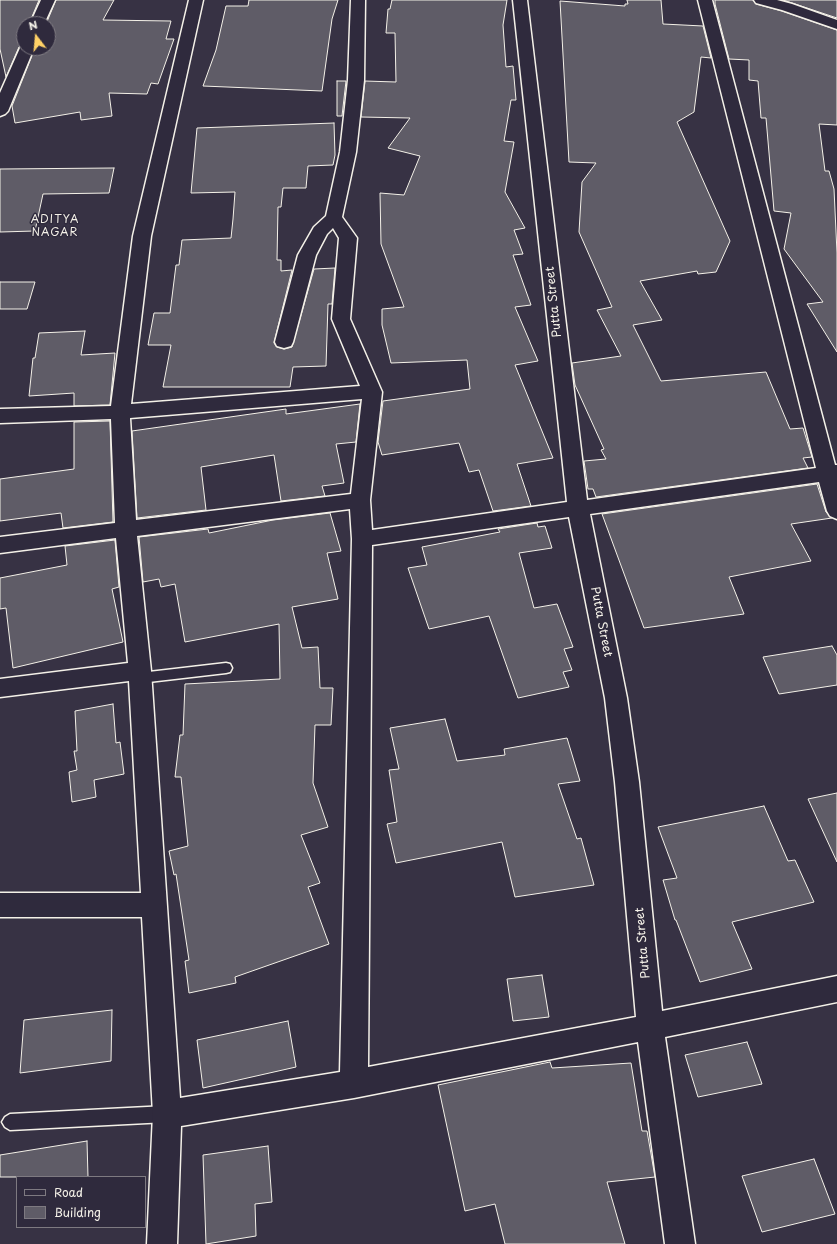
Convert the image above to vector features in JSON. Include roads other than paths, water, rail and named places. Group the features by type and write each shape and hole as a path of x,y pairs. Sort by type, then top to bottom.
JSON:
{"street":[{"path":"41,16 48,0"},
{"path":"162,1244 167,1114 140,675 126,529 120,412 142,236 196,0"},
{"path":"284,342 307,255 320,231 334,217 348,152 356,80 358,0"},
{"name":"Putta Street","path":"520,0 578,509 616,698 628,782 650,1027 680,1244"},
{"path":"705,0 832,473 837,511"},
{"path":"761,0 787,7 837,26"},
{"path":"0,110 24,56"},
{"path":"334,217 348,238 341,319 372,392 360,500 362,539 354,1084"},
{"path":"0,416 120,412 372,392"},
{"path":"362,539 832,473"},
{"path":"0,545 360,500"},
{"path":"0,688 140,675"},
{"path":"0,905 153,905"},
{"path":"167,1114 354,1084 837,989"}],"lane":[{"path":"140,675 226,668"},
{"path":"10,1122 167,1114"}],"district":[{"name":"ADITYA NAGAR","path":"55,226"}]}
